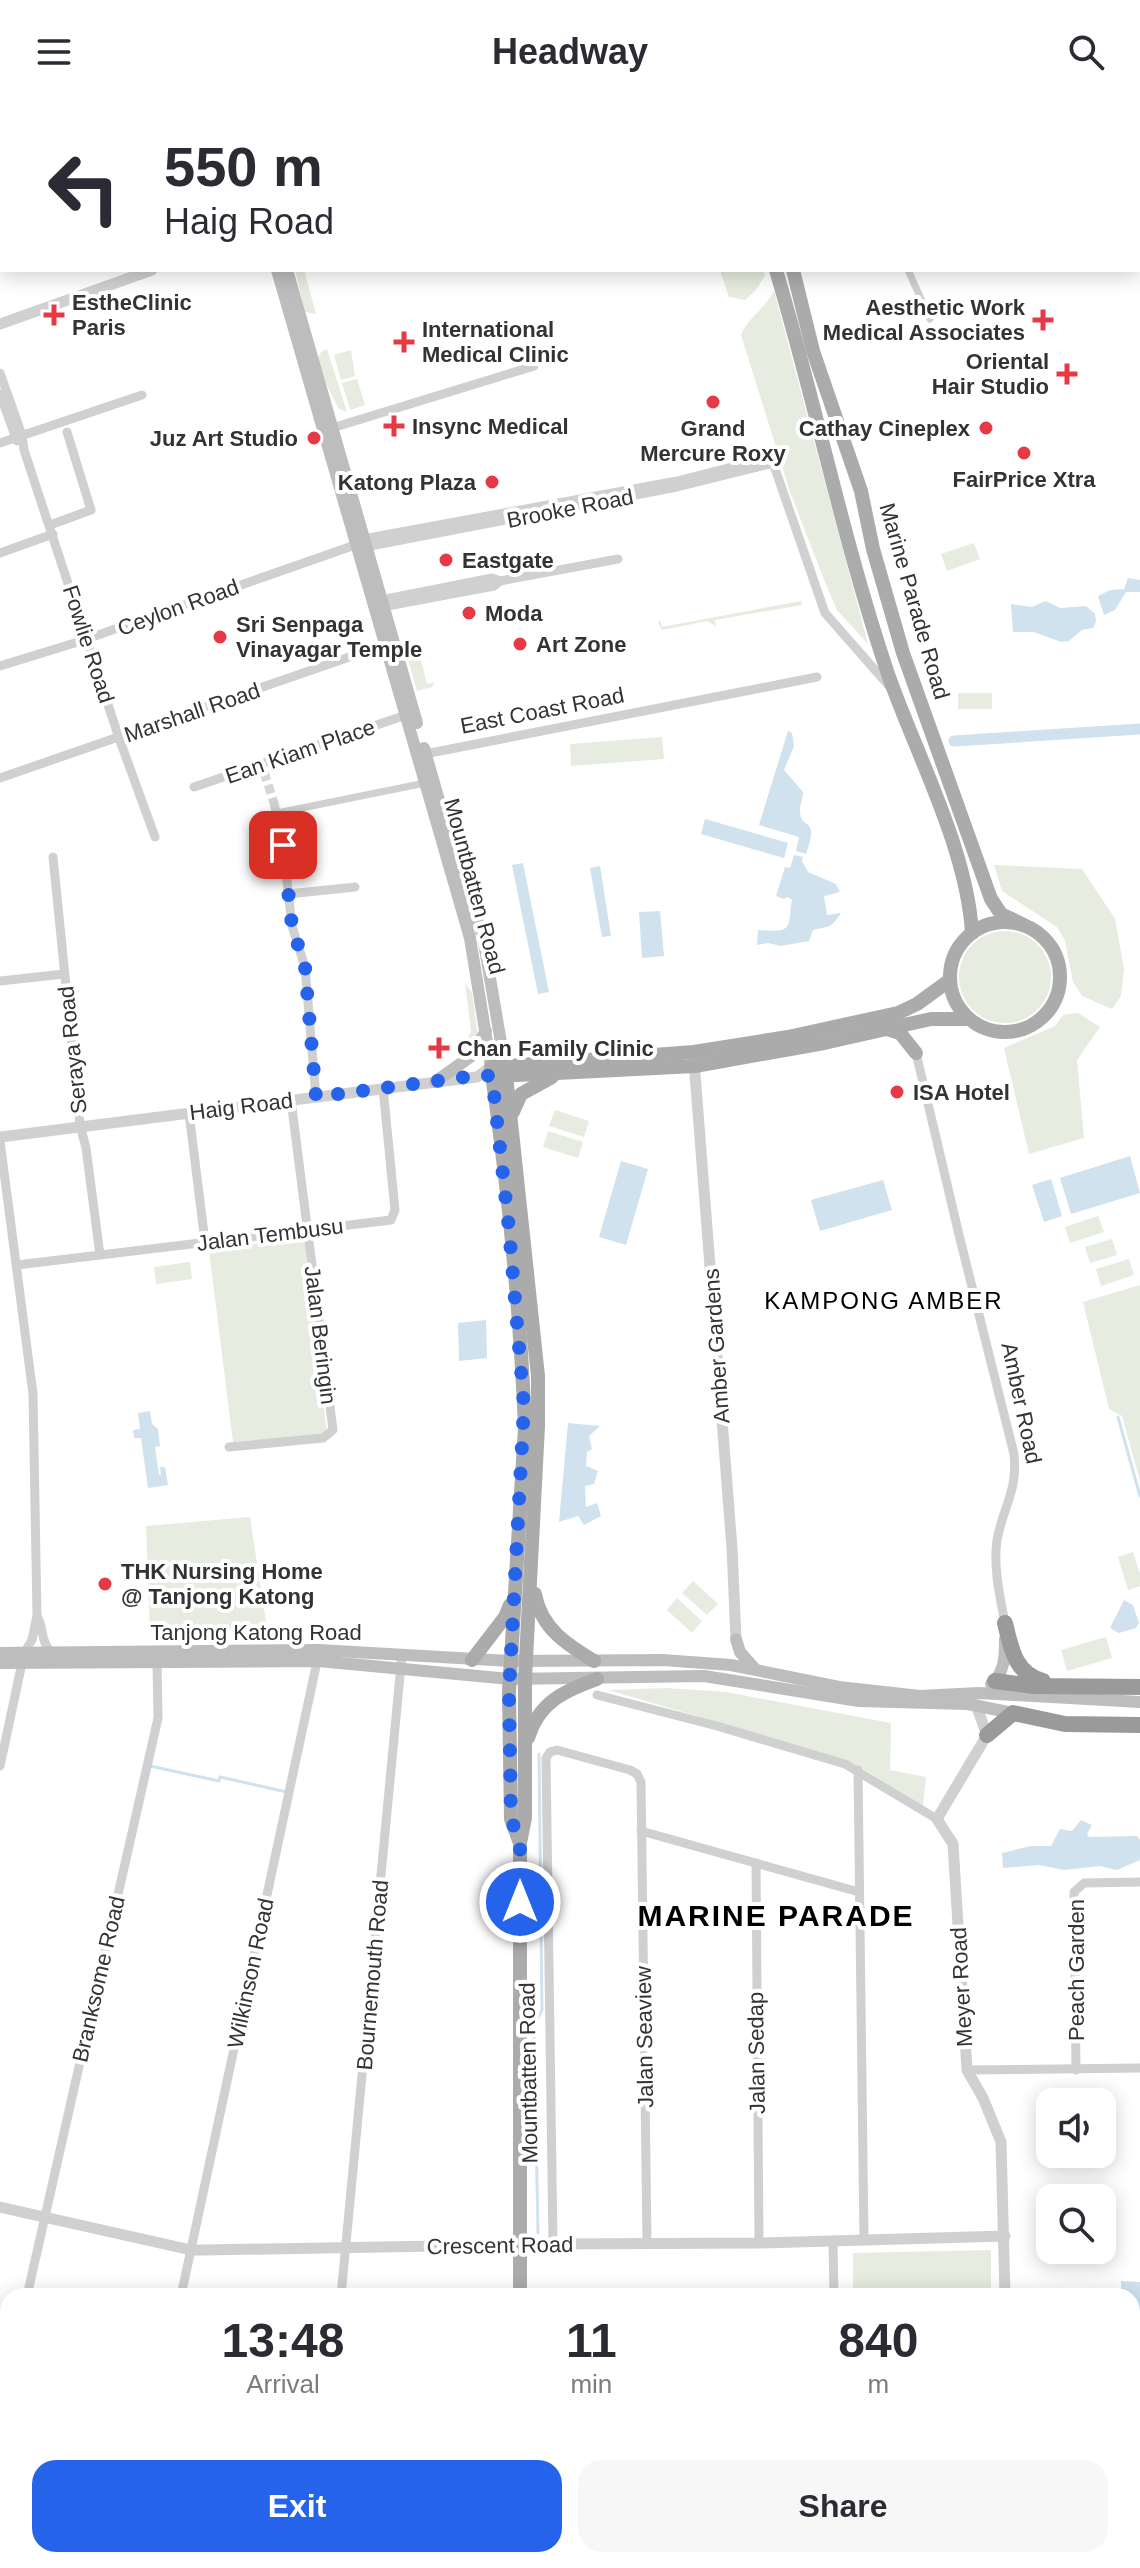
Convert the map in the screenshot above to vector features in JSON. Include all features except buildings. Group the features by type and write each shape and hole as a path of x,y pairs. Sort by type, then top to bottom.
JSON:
{"highway":[{"path":"1005,1623 1017,1664 1025,1673 1065,1686"},
{"path":"995,1681 1140,1687"},
{"path":"987,1735 1013,1713 1065,1724 1140,1725"}],"main road":[{"path":"278,272 382,604 421,753"},
{"path":"288,272 332,428 384,645 421,753"},
{"name":"Marine Parade Road","path":"777,272 854,563 896,693 967,890 972,933"},
{"name":"Marine Parade Road","path":"793,272 813,351 861,491 873,549 908,667 991,899 1001,914 1024,925"},
{"name":"Mountbatten Road","path":"421,753 425,783 470,938 495,1072 510,1120 538,1376 531,1582 518,1661 510,1679 511,1819 520,1843"},
{"name":"Mountbatten Road","path":"421,753 483,937 523,1385 525,1427 515,1592 518,1661 525,1679 525,1818 520,1843 520,2288"},
{"path":"495,1072 556,1075 694,1059 824,1043 941,1018 968,1019 993,1032 1009,1033 1033,1025 1051,1008 1058,993 1060,976 1057,960 1050,945 1039,933 1024,925 997,923 972,933 956,954 950,980 952,995 968,1019"},
{"path":"495,1072 694,1059 884,1017 917,1004 950,980"},
{"path":"916,1053 917,1038 926,1021"},
{"path":"885,1028 900,1033 916,1053"},
{"path":"435,1082 470,1057 486,1031"},
{"path":"510,1120 521,1094 556,1075"},
{"path":"531,1582 543,1621 594,1661"},
{"path":"472,1660 505,1617 515,1592"},
{"path":"977,1699 995,1681 1005,1662 1005,1623"},
{"path":"715,1664 736,1639"},
{"path":"736,1639 746,1662 757,1671"},
{"name":"Tanjong Katong Road","path":"0,1663 51,1652 402,1654 518,1661 663,1660 715,1664 839,1687 977,1699"},
{"name":"Tanjong Katong Road","path":"0,1653 23,1658 157,1662 319,1655 400,1669 510,1679 704,1676 859,1701 977,1699"},
{"path":"525,1747 539,1714 549,1703 565,1691 597,1679"},
{"path":"977,1699 1040,1697 1140,1702"},
{"path":"977,1699 1013,1713"}],"street":[{"path":"0,324 146,272"},
{"path":"909,272 930,319"},
{"path":"332,428 534,366"},
{"name":"Fowlie Road","path":"0,373 18,436"},
{"name":"Fowlie Road","path":"0,394 24,450 52,530 119,738 155,837"},
{"path":"0,443 142,395"},
{"path":"0,553 91,510 67,432"},
{"name":"Brooke Road","path":"361,544 773,460"},
{"name":"Marine Parade Road","path":"773,460 825,613 896,693"},
{"name":"Ceylon Road","path":"0,666 361,544"},
{"path":"382,604 494,586 500,581 618,559"},
{"name":"Marshall Road","path":"0,778 384,645"},
{"name":"East Coast Road","path":"421,753 817,677"},
{"name":"Ean Kiam Place","path":"194,787 263,768 406,715"},
{"path":"316,1097 305,967 292,926 275,808 425,783"},
{"name":"Seraya Road","path":"53,857 80,1125"},
{"path":"288,894 355,887"},
{"name":"Seraya Road","path":"0,981 64,974"},
{"name":"Amber Road","path":"916,1053 1014,1454 1016,1472 1012,1496 1000,1528 996,1556 1005,1623"},
{"name":"Amber Gardens","path":"694,1059 732,1548 736,1639"},
{"name":"Haig Road","path":"0,1139 80,1125 495,1072"},
{"name":"Jalan Tembusu","path":"17,1265 388,1221 395,1210 383,1088"},
{"path":"291,1100 308,1229"},
{"path":"189,1113 205,1242"},
{"path":"80,1125 86,1148 100,1255"},
{"path":"0,1139 33,1394 37,1616 32,1640 23,1658 0,1766"},
{"name":"Jalan Beringin","path":"229,1447 327,1437 333,1430 308,1229"},
{"path":"37,1616 43,1640 51,1652"},
{"name":"Bournemouth Road","path":"342,2288 402,1654"},
{"name":"Wilkinson Road","path":"183,2288 319,1655"},
{"name":"Branksome Road","path":"29,2288 158,1718 157,1662"},
{"path":"597,1695 834,1760 858,1770 937,1819 987,1735 977,1699"},
{"name":"Jalan Seaview","path":"546,1758 550,1752 557,1750 637,1774 641,1782 647,2244"},
{"name":"Mountbatten Road","path":"546,1758 553,2244"},
{"path":"858,1770 864,2239"},
{"name":"Meyer Road","path":"937,1819 953,1844 967,2070 983,2098 1001,2142 1005,2288"},
{"path":"641,1831 859,1892"},
{"name":"Jalan Sedap","path":"756,1863 759,2243"},
{"name":"Peach Garden","path":"1076,2070 1074,1892 1084,1883 1140,1882"},
{"name":"Peach Garden","path":"967,2070 1140,2068"},
{"name":"Crescent Road","path":"0,2207 191,2250 759,2243 1005,2236"},
{"path":"833,2241 834,2288"}],"shaded area":[{"path":"295,272 305,272 316,314 305,312"},
{"path":"721,272 764,272 756,290 745,300 729,297"},
{"path":"774,291 868,644 837,610 825,582 790,492 741,335"},
{"path":"327,349 347,412 339,409 323,378 318,357"},
{"path":"351,350 355,376 341,380 334,355"},
{"path":"357,379 365,405 350,410 342,383"},
{"path":"974,543 980,559 947,571 941,554"},
{"path":"801,601 802,605 715,620 716,626 707,621 662,630 658,623 660,620 662,627"},
{"path":"420,656 427,684 435,682 432,687 417,691 408,659"},
{"path":"958,693 992,693 992,709 958,709"},
{"path":"662,737 664,759 571,766 570,744"},
{"path":"994,865 1082,869 1115,919 1124,969 1121,996 1112,1009 1082,996 1073,982 1065,941 1057,927 1002,891"},
{"path":"996,931 1014,931 1031,938 1044,951 1051,977 1044,1003 1031,1016 1014,1023 996,1023 979,1016 966,1003 959,986 959,968 966,951 979,938"},
{"path":"465,983 472,993 478,1036 467,1051 463,1048 471,1031"},
{"path":"1078,1013 1100,1027 1077,1060 1084,1138 1029,1154 1004,1048 1055,1026 1063,1015"},
{"path":"555,1110 589,1121 584,1137 549,1126"},
{"path":"548,1131 583,1142 578,1158 543,1147"},
{"path":"1098,1216 1104,1232 1070,1243 1065,1227"},
{"path":"304,1237 327,1434 233,1442 209,1250"},
{"path":"1112,1239 1117,1255 1090,1263 1085,1247"},
{"path":"1129,1259 1134,1275 1101,1286 1096,1269"},
{"path":"190,1262 192,1279 156,1284 154,1267"},
{"path":"1140,1285 1140,1481 1122,1416 1109,1409 1083,1302"},
{"path":"250,1517 267,1629 150,1631 146,1526"},
{"path":"1133,1552 1140,1574 1140,1586 1128,1590 1118,1557"},
{"path":"693,1581 718,1604 707,1615 682,1593"},
{"path":"677,1598 702,1621 692,1633 667,1610"},
{"path":"1106,1637 1112,1658 1067,1671 1061,1650"},
{"path":"667,1688 726,1692 891,1723 890,1770 926,1777 923,1806 840,1758 608,1690"},
{"path":"991,2250 991,2288 853,2288 853,2253"}],"water":[{"path":"1128,578 1140,580 1140,592 1126,592 1115,610 1104,615 1098,596 1110,590 1124,589"},
{"path":"1046,601 1060,608 1086,606 1095,614 1096,622 1093,628 1082,630 1069,641 1061,642 1034,632 1013,632 1011,604 1032,607"},
{"path":"788,731 792,733 794,746 784,770 803,792 801,818 811,829 806,854 796,851 799,837 759,825"},
{"path":"705,819 788,843 784,858 701,834"},
{"path":"794,855 803,857 808,872 836,884 840,892 824,896 827,915 841,913 831,925 813,930 809,941 781,946 768,943 757,945 758,930 778,931 789,923 792,900 776,896 785,867 790,868"},
{"path":"523,863 549,992 538,994 512,865"},
{"path":"600,866 611,936 602,937 590,868"},
{"path":"660,911 664,956 642,958 639,912"},
{"path":"1130,1156 1140,1193 1071,1214 1060,1178"},
{"path":"621,1161 648,1169 626,1245 599,1237"},
{"path":"1051,1179 1062,1216 1044,1222 1032,1185"},
{"path":"883,1180 892,1210 820,1231 811,1200"},
{"path":"486,1320 487,1358 459,1361 458,1323"},
{"path":"150,1411 152,1424 158,1429 160,1446 155,1447 159,1475 160,1467 165,1467 168,1485 148,1488 141,1438 134,1438 133,1430 140,1429 138,1413"},
{"path":"568,1423 600,1426 589,1436 592,1449 587,1452 586,1466 598,1471 594,1484 585,1486 586,1507 597,1503 601,1516 584,1525 578,1516 559,1522"},
{"path":"1124,1600 1133,1605 1139,1623 1136,1628 1119,1633 1110,1628"},
{"path":"1081,1820 1092,1825 1087,1834 1089,1837 1137,1836 1140,1840 1140,1860 1117,1870 1100,1866 1064,1870 1039,1865 1003,1868 1002,1853 1031,1846 1051,1846 1060,1829 1072,1831"},
{"path":"1121,2281 1140,2282 1140,2288 1121,2288"}],"waterway":[{"path":"954,741 1140,729"},
{"path":"1118,1417 1140,1496"},
{"path":"538,2233 534,2025 542,2010 539,1754"},
{"path":"150,1766 287,1792"}],"tunnel":[{"path":"264,772 274,803"}],"place":[{"name":"EstheClinic Paris","path":"54,315"},
{"name":"Aesthetic Work Medical Associates","path":"1043,320"},
{"name":"International Medical Clinic","path":"404,342"},
{"name":"Oriental Hair Studio","path":"1067,374"},
{"name":"Grand Mercure Roxy","path":"713,402"},
{"name":"Insync Medical","path":"394,426"},
{"name":"Cathay Cineplex","path":"986,428"},
{"name":"Juz Art Studio","path":"314,438"},
{"name":"FairPrice Xtra","path":"1024,453"},
{"name":"Katong Plaza","path":"492,482"},
{"name":"Eastgate","path":"446,560"},
{"name":"Moda","path":"469,613"},
{"name":"Sri Senpaga Vinayagar Temple","path":"220,637"},
{"name":"Art Zone","path":"520,644"},
{"name":"Chan Family Clinic","path":"439,1048"},
{"name":"ISA Hotel","path":"897,1092"},
{"name":"THK Nursing Home @ Tanjong Katong","path":"105,1584"}],"district":[{"name":"KAMPONG AMBER","path":"884,1301"},
{"name":"MARINE PARADE","path":"776,1916"}],"route":[{"path":"283,845 292,926 305,967 316,1097 492,1076 509,1229 525,1427 509,1692 511,1819 520,1843 520,1902"}]}
